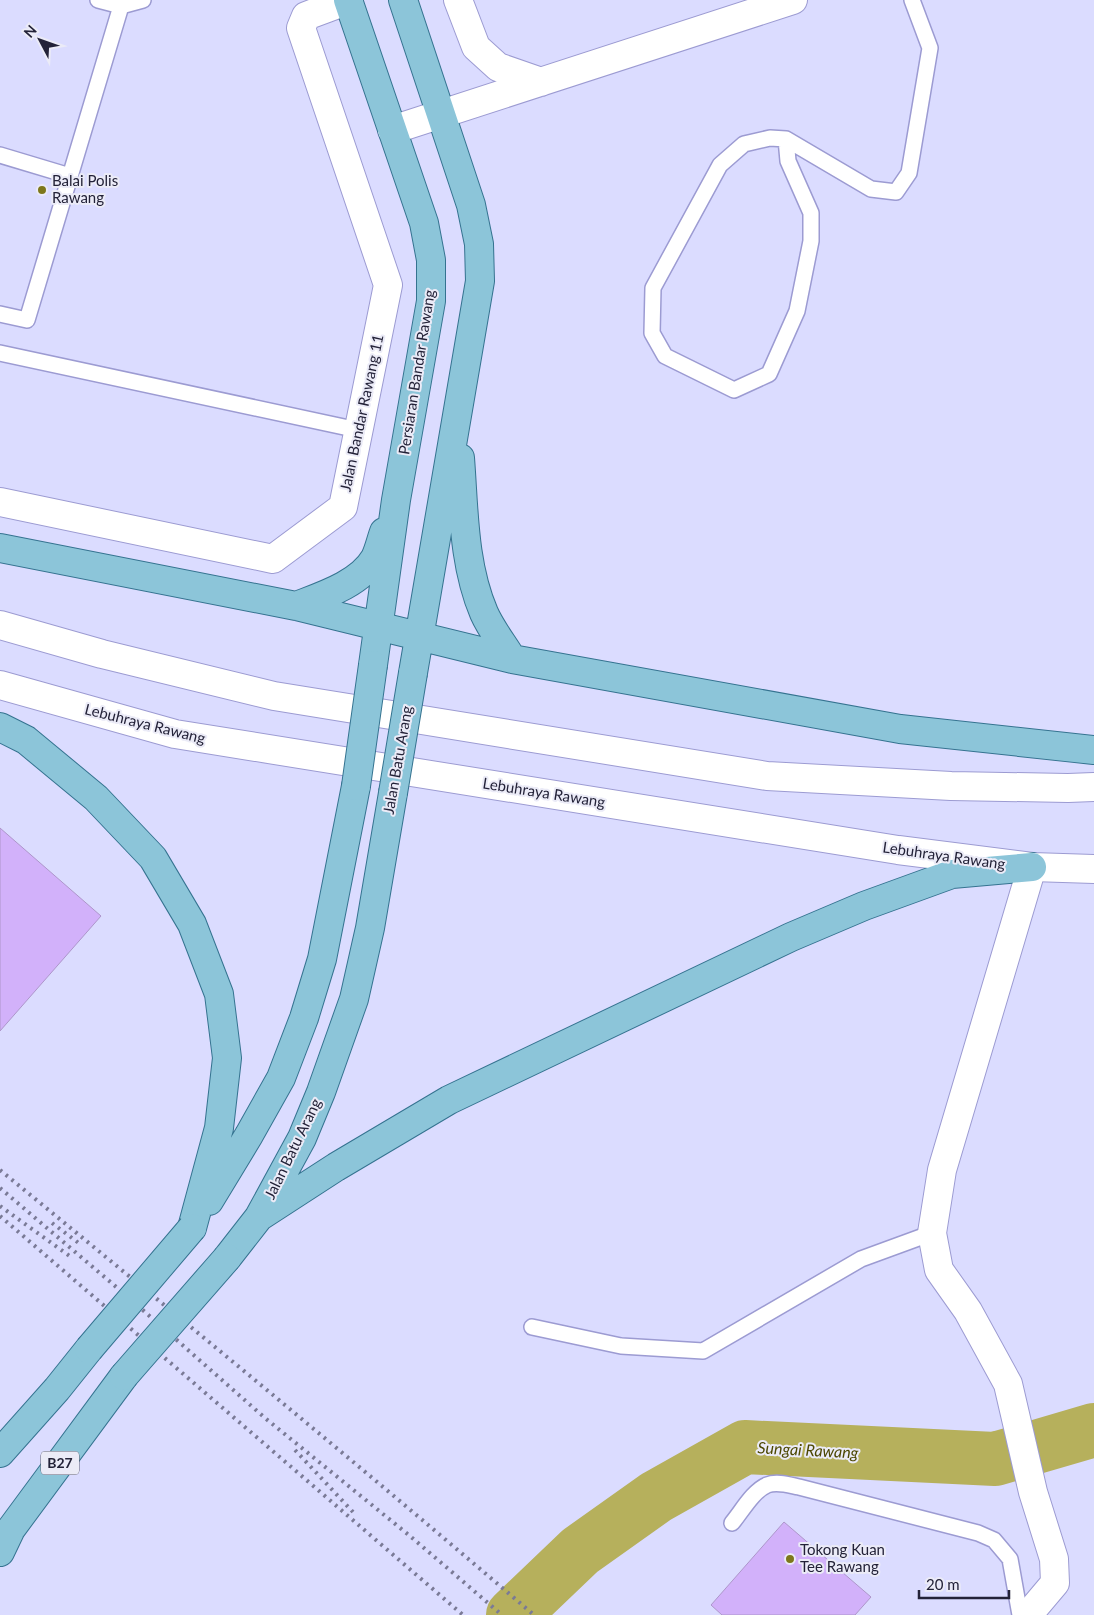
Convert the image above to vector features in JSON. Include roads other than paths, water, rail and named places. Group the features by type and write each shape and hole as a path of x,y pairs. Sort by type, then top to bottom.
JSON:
{"main road":[{"name":"Persiaran Bandar Rawang","path":"192,1228 250,1135 281,1078 304,1018 322,959 356,786 396,500 431,301 431,260 424,222 348,0"},
{"path":"402,0 471,205 480,244 480,281 419,636"},
{"path":"458,411 465,533 471,573 484,613 512,659"},
{"path":"296,606 335,590 356,578 374,558 396,500"},
{"path":"0,548 296,606 512,659 900,729 1094,750"},
{"name":"Jalan Batu Arang","path":"0,1552 11,1529 124,1376 227,1258 258,1217 302,1138 321,1092 354,999 370,928 419,636"},
{"path":"0,727 26,740 96,798 153,858 192,924 219,994 227,1058 219,1128 192,1228 57,1389 0,1453"},
{"path":"258,1217 336,1167 449,1100 791,938 864,906 952,874 1032,867"}],"street":[{"name":"Jalan Bandar Rawang 11","path":"0,502 273,559 343,507 388,285 301,28 306,16 348,0"},
{"path":"458,0 476,48 498,68 541,82"},
{"path":"392,130 782,2"},
{"path":"0,625 102,654 274,696 767,776 951,786 1094,787"},
{"name":"Lebuhraya Rawang","path":"0,685 175,734 898,850 1032,867 1094,868"},
{"path":"1028,1615 1056,1583 1054,1559 1033,1492 1008,1384 968,1311 939,1270 932,1233 942,1170 1032,867"}],"lane":[{"path":"98,0 122,6 143,0"},
{"path":"786,139 788,161 811,212 811,241 797,311 769,374 734,390 665,356 652,333 653,288 720,165 744,144 770,138 786,139 871,190 896,192 908,173 930,48 912,0"},
{"path":"0,314 27,320 122,6"},
{"path":"0,155 70,176"},
{"path":"0,353 358,430"},
{"path":"532,1327 621,1346 703,1351 861,1259 932,1233"},
{"path":"732,1523 756,1494 767,1485 780,1483 978,1533 994,1540 1010,1558 1020,1615"}],"waterway":[{"name":"Sungai Rawang","path":"513,1615 580,1551 656,1497 745,1447 995,1459 1094,1430"}],"railway":[{"path":"0,1170 335,1447 534,1615"},
{"path":"0,1188 128,1297 265,1418 410,1536 502,1615"},
{"path":"0,1206 71,1257"},
{"path":"0,1216 463,1615"},
{"path":"52,1223 80,1244"},
{"path":"295,1450 353,1512"}],"place":[{"name":"Balai Polis Rawang","path":"42,190"},
{"name":"Tokong Kuan Tee Rawang","path":"790,1559"}]}
